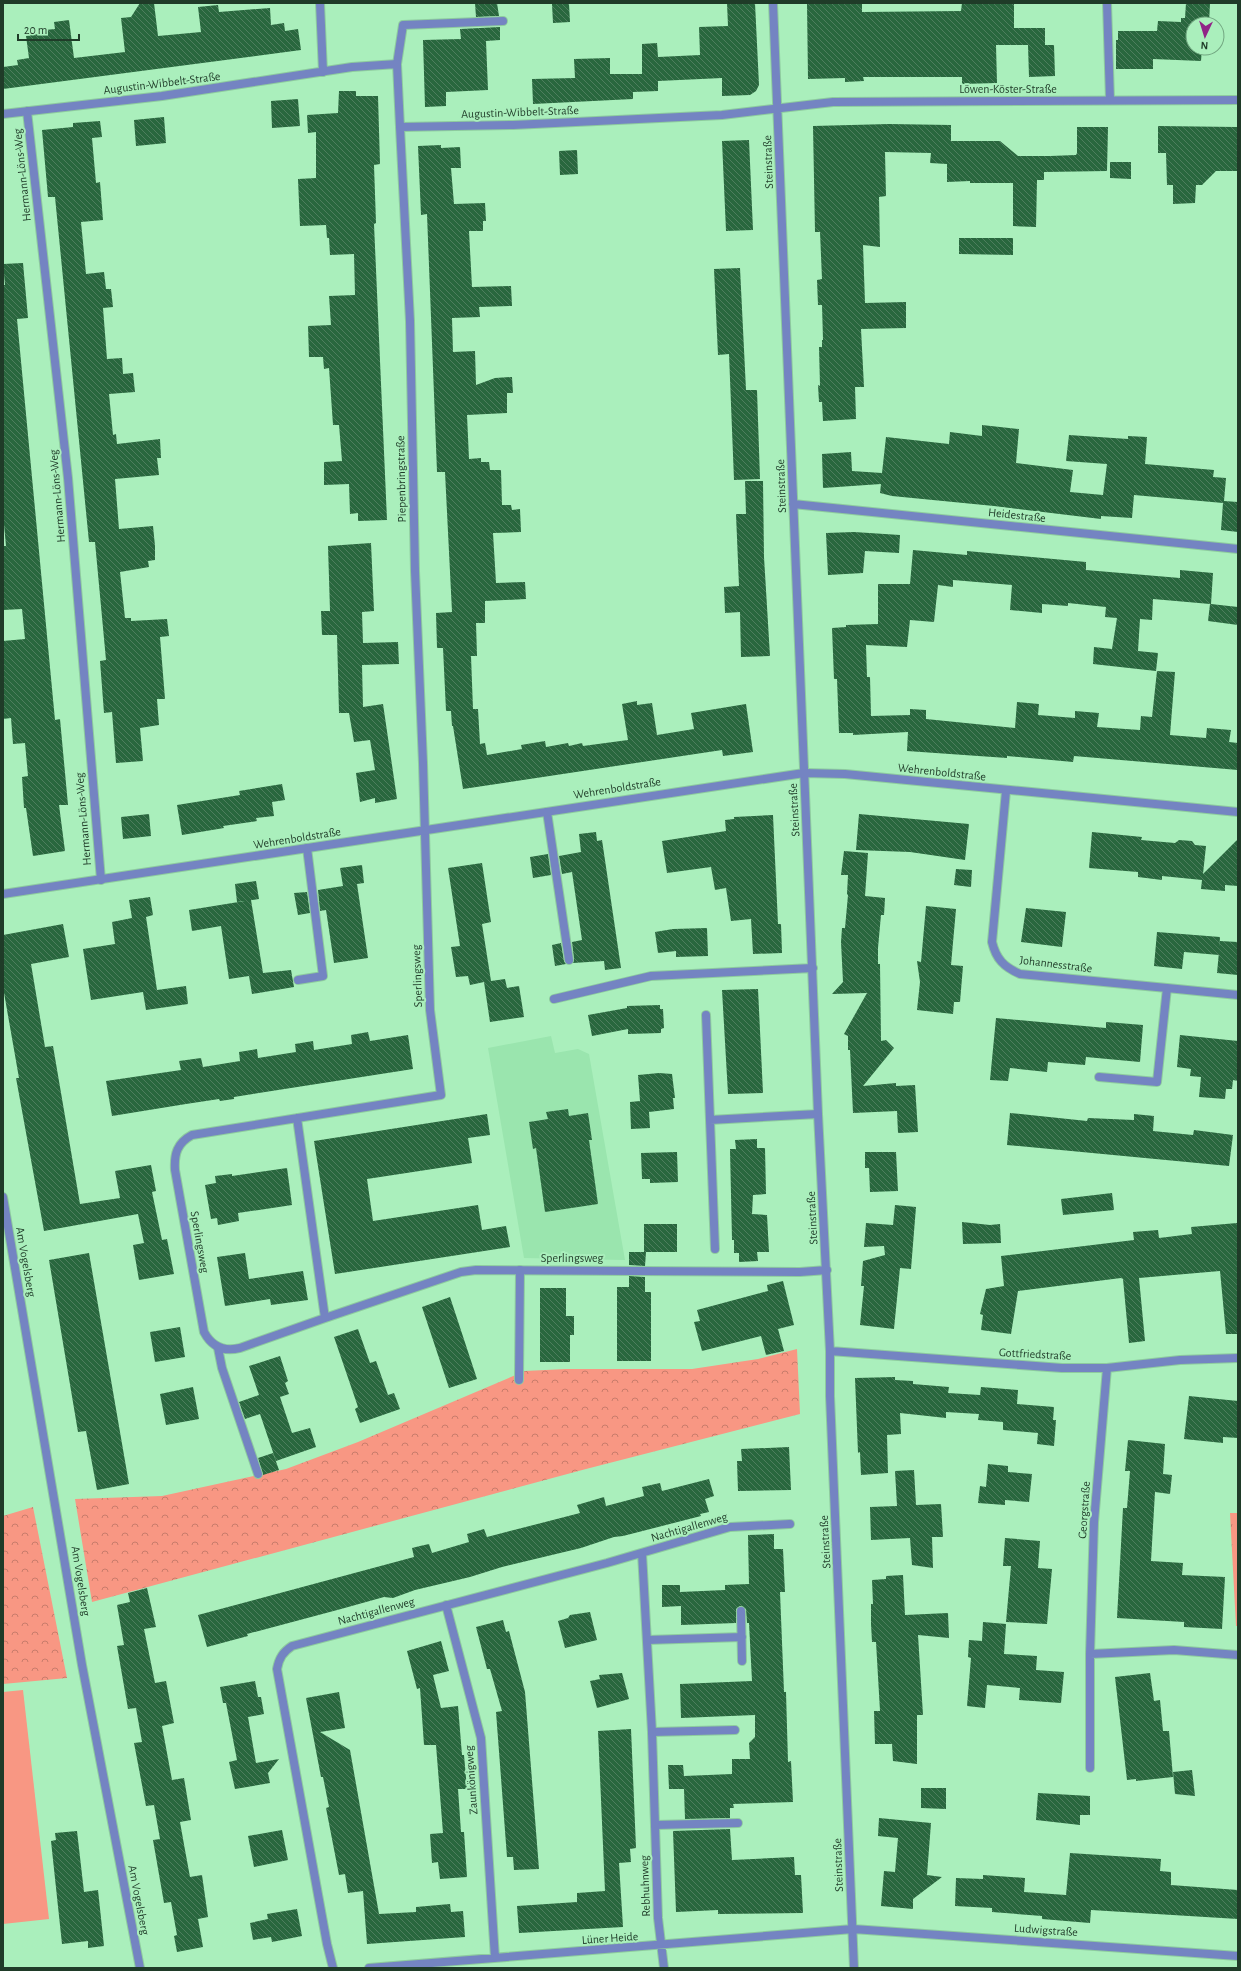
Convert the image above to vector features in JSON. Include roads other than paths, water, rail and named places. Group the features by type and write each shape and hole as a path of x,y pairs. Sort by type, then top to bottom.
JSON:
{"street":[{"path":"320,3 323,72"},
{"name":"Steinstraße","path":"773,3 818,1114 827,1270 830,1396 854,1968"},
{"path":"1106,3 1110,100"},
{"path":"400,127 397,64 403,25 503,21"},
{"name":"Augustin-Wibbelt-Straße","path":"3,114 170,95 352,67 397,64"},
{"name":"Löwen-Köster-Straße","path":"778,107 833,102 1238,100"},
{"name":"Augustin-Wibbelt-Straße","path":"400,127 513,125 722,114 778,107"},
{"name":"Hermann-Löns-Weg","path":"27,111 68,478 101,880"},
{"name":"Piepenbringstraße","path":"400,127 410,321 415,572 425,830"},
{"name":"Heidestraße","path":"793,504 1238,549"},
{"name":"Wehrenboldstraße","path":"3,894 804,773 845,774 1238,812"},
{"name":"Johannesstraße","path":"1006,790 992,942 994,953 1000,962 1008,969 1020,974 1238,995"},
{"path":"547,812 569,960"},
{"name":"Sperlingsweg","path":"425,830 430,1010 441,1094 192,1135 186,1138 176,1150 175,1170 204,1332 207,1338 218,1348 225,1350 240,1348 461,1272 476,1270 800,1272 827,1270"},
{"path":"298,980 322,976 307,848"},
{"path":"554,999 651,976 813,968"},
{"path":"1099,1076 1157,1082 1167,988"},
{"path":"706,1015 715,1248"},
{"path":"710,1120 818,1114"},
{"path":"297,1118 325,1318"},
{"name":"Am Vogelsberg","path":"3,1197 82,1665 140,1968"},
{"path":"519,1380 520,1270"},
{"path":"218,1348 222,1368 258,1474"},
{"name":"Gottfriedstraße","path":"830,1351 1062,1368 1107,1368 1180,1360 1238,1358"},
{"name":"Georgstraße","path":"1090,1768 1090,1654 1094,1522 1107,1368"},
{"name":"Nachtigallenweg","path":"333,1968 325,1936 277,1669 278,1661 286,1650 292,1646 642,1553 730,1527 790,1524"},
{"name":"Rebhuhnweg","path":"642,1553 652,1732 658,1918 664,1968"},
{"name":"Zaunkönigweg","path":"446,1605 481,1738 495,1958"},
{"path":"741,1611 742,1661"},
{"path":"647,1640 742,1637"},
{"path":"1090,1654 1174,1650 1238,1655"},
{"path":"652,1732 735,1730"},
{"path":"655,1825 738,1822"},
{"name":"Lüner Heide","path":"369,1968 853,1929"},
{"name":"Ludwigstraße","path":"853,1929 1238,1956"}]}
